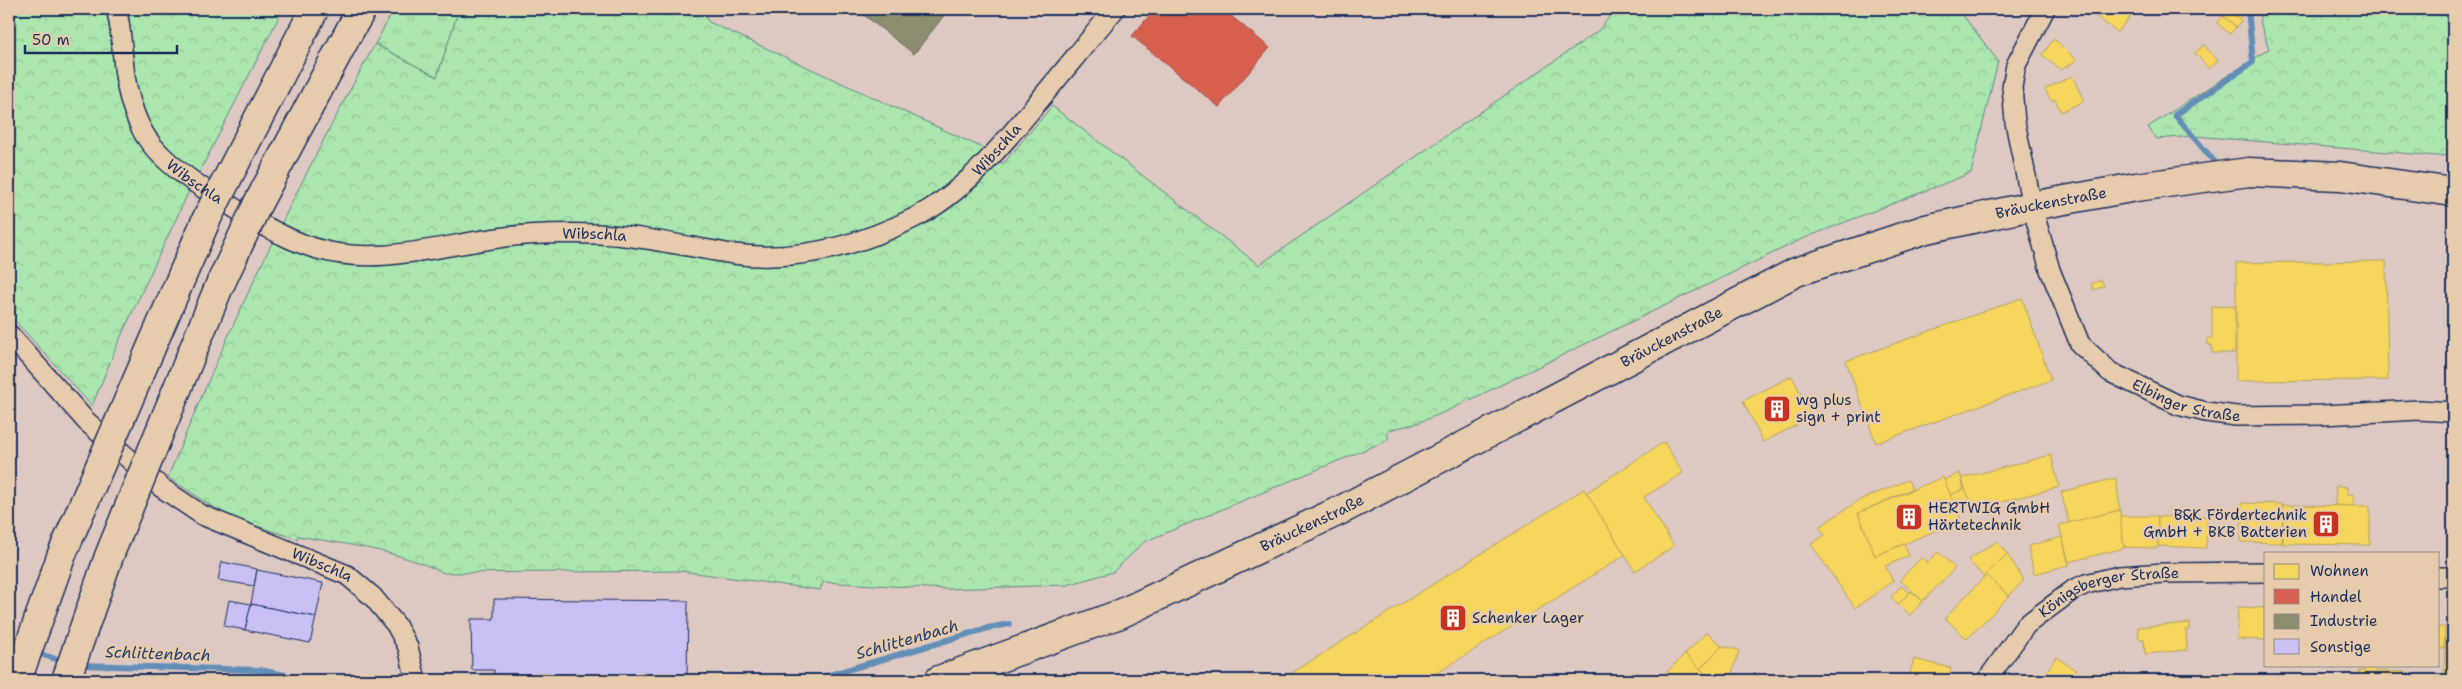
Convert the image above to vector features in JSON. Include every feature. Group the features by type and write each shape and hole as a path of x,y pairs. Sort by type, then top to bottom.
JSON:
{"main road":[{"path":"17,680 62,554 207,218 314,10"},
{"path":"66,680 109,556 218,289 267,186 356,19"},
{"name":"Bräuckenstraße","path":"940,680 1120,614 1342,509 1796,272 1926,229 2032,206 2136,188 2249,172 2340,176 2453,192"}],"street":[{"name":"Wibschla","path":"116,9 129,98 142,132 166,159 193,183 277,233 315,248 337,253 381,256 438,249 498,238 581,234 660,240 737,254 773,256 824,250 862,241 916,217 950,195 997,150 1115,9"},
{"name":"Elbinger Straße","path":"2045,9 2023,48 2016,65 2012,87 2021,159 2032,206 2050,270 2080,344 2110,372 2178,405 2206,412 2236,416 2323,415 2419,410 2453,412"},
{"name":"Wibschla","path":"9,334 86,421 162,488 202,515 347,575 373,597 396,626 408,647 416,680"},
{"name":"Königsberger Straße","path":"1987,680 2026,625 2073,590 2086,584 2128,575 2264,572"},
{"path":"2440,577 2453,577"}],"green space":[{"path":"9,9 105,9 115,78 124,112 131,128 150,156 162,169 189,191 117,345 92,406 9,314"},
{"path":"128,9 283,9 199,173 185,163 162,140 145,113 139,98 132,66"},
{"path":"394,9 459,9 437,77 375,44"},
{"path":"459,9 700,9 709,22 983,148 1003,164 1052,106 1259,265 1598,31 1616,9 1958,9 1998,61 1971,173 1802,239 1447,411 1415,424 1388,430 1388,440 1144,542 1113,572 1067,585 945,589 823,582 820,590 681,571 444,573 426,565 390,554 298,536 297,539 235,519 208,504 168,477 215,366 265,257 291,203 375,44 437,77"},
{"path":"2260,9 2453,9 2453,155 2437,156 2194,136 2157,139 2148,127 2269,49 2260,22"}],"building: Wohnen":[{"path":"2097,9 2137,9 2117,32 2093,14"},
{"path":"2228,9 2242,21 2236,27 2223,16"},
{"path":"2228,9 2241,9 2244,12 2239,19"},
{"path":"2223,16 2236,27 2230,34 2217,23"},
{"path":"2054,39 2077,60 2061,70 2042,55"},
{"path":"2204,45 2218,61 2209,69 2195,53"},
{"path":"2072,76 2084,101 2061,112 2055,99 2051,101 2045,89"},
{"path":"2386,261 2388,380 2236,381 2236,263"},
{"path":"2101,280 2104,286 2094,290 2091,284"},
{"path":"2022,298 2051,380 1876,443 1846,361"},
{"path":"2235,306 2235,353 2212,353 2212,345 2208,345 2208,338 2212,338 2212,307"},
{"name":"wg plus sign + print","path":"1792,376 1812,417 1763,442 1743,401"},
{"path":"1664,442 1683,473 1644,497 1674,546 1635,571 1586,493"},
{"path":"2051,455 2059,487 1975,509 1967,497 1962,478"},
{"path":"1960,473 1964,490 1950,495 1944,480"},
{"name":"HERTWIG GmbH Härtetechnik","path":"1943,477 1961,520 1875,556 1858,513"},
{"path":"2116,478 2120,510 2069,523 2061,492"},
{"path":"1908,480 1912,489 1858,513 1875,556 1904,544 1909,556 1885,566 1893,581 1855,608 1811,544 1825,535 1819,527 1858,501"},
{"path":"2336,486 2347,487 2347,494 2354,494 2354,506 2335,505"},
{"name":"Schenker Lager","path":"1584,489 1625,555 1426,680 1281,680"},
{"path":"1965,489 1971,502 1956,508 1950,495"},
{"path":"2242,503 2283,504 2282,543 2241,542"},
{"name":"B&K Fördertechnik GmbH + BKB Batterien","path":"2283,505 2370,506 2370,545 2283,544"},
{"path":"2120,510 2124,548 2069,562 2059,525"},
{"path":"2120,516 2158,516 2158,548 2124,547"},
{"path":"2207,516 2206,548 2158,546 2158,517"},
{"path":"2062,537 2069,565 2034,574 2028,546"},
{"path":"1997,541 2007,554 1984,577 1968,560"},
{"path":"1938,552 1955,568 1923,601 1900,580 1922,557 1927,563"},
{"path":"2007,554 2024,580 2009,596 1986,575"},
{"path":"1986,575 2009,596 1967,639 1945,618"},
{"path":"1901,586 1909,593 1898,605 1891,597"},
{"path":"1911,591 1923,601 1910,615 1899,604"},
{"path":"2238,607 2264,608 2264,640 2237,639"},
{"path":"2190,623 2190,630 2186,630 2187,650 2145,654 2144,639 2139,639 2138,627"},
{"path":"2440,627 2445,627 2444,649 2440,648"},
{"path":"1707,632 1722,646 1700,669 1685,654"},
{"path":"2445,641 2453,641 2453,680 2444,680"},
{"path":"1722,646 1739,650 1730,679 1712,680 1700,669"},
{"path":"1685,654 1712,680 1659,680"},
{"path":"2056,657 2077,671 2071,680 2032,680 2036,673 2043,677"},
{"path":"1914,659 1951,668 1948,680 1908,680"},
{"path":"2365,666 2375,666 2375,671 2405,672 2405,680 2359,680 2359,671 2365,671"},
{"path":"2233,674 2233,680 2206,680"}],"building: Handel":[{"path":"1155,9 1223,9 1270,48 1219,107 1132,36"}],"building: Industrie":[{"path":"856,9 949,9 914,54"}],"building: Sonstige":[{"path":"222,562 257,569 254,586 218,580"},
{"path":"257,570 323,583 316,617 251,604"},
{"path":"494,599 688,601 687,680 494,677 494,670 472,670 471,619 494,619"},
{"path":"229,600 251,604 245,630 224,626"},
{"path":"251,604 316,617 310,643 245,630"}],"waterway":[{"path":"2218,166 2175,115 2253,62 2248,9"},
{"name":"Schlittenbach","path":"813,680 988,628 1009,624"},
{"name":"Schlittenbach","path":"9,641 23,647"},
{"name":"Schlittenbach","path":"34,652 65,662"},
{"name":"Schlittenbach","path":"77,665 260,670 310,680"}],"place":[{"name":"wg plus sign + print","path":"1777,409"},
{"name":"HERTWIG GmbH Härtetechnik","path":"1909,517"},
{"name":"B&K Fördertechnik GmbH + BKB Batterien","path":"2326,524"},
{"name":"Schenker Lager","path":"1453,618"}]}
